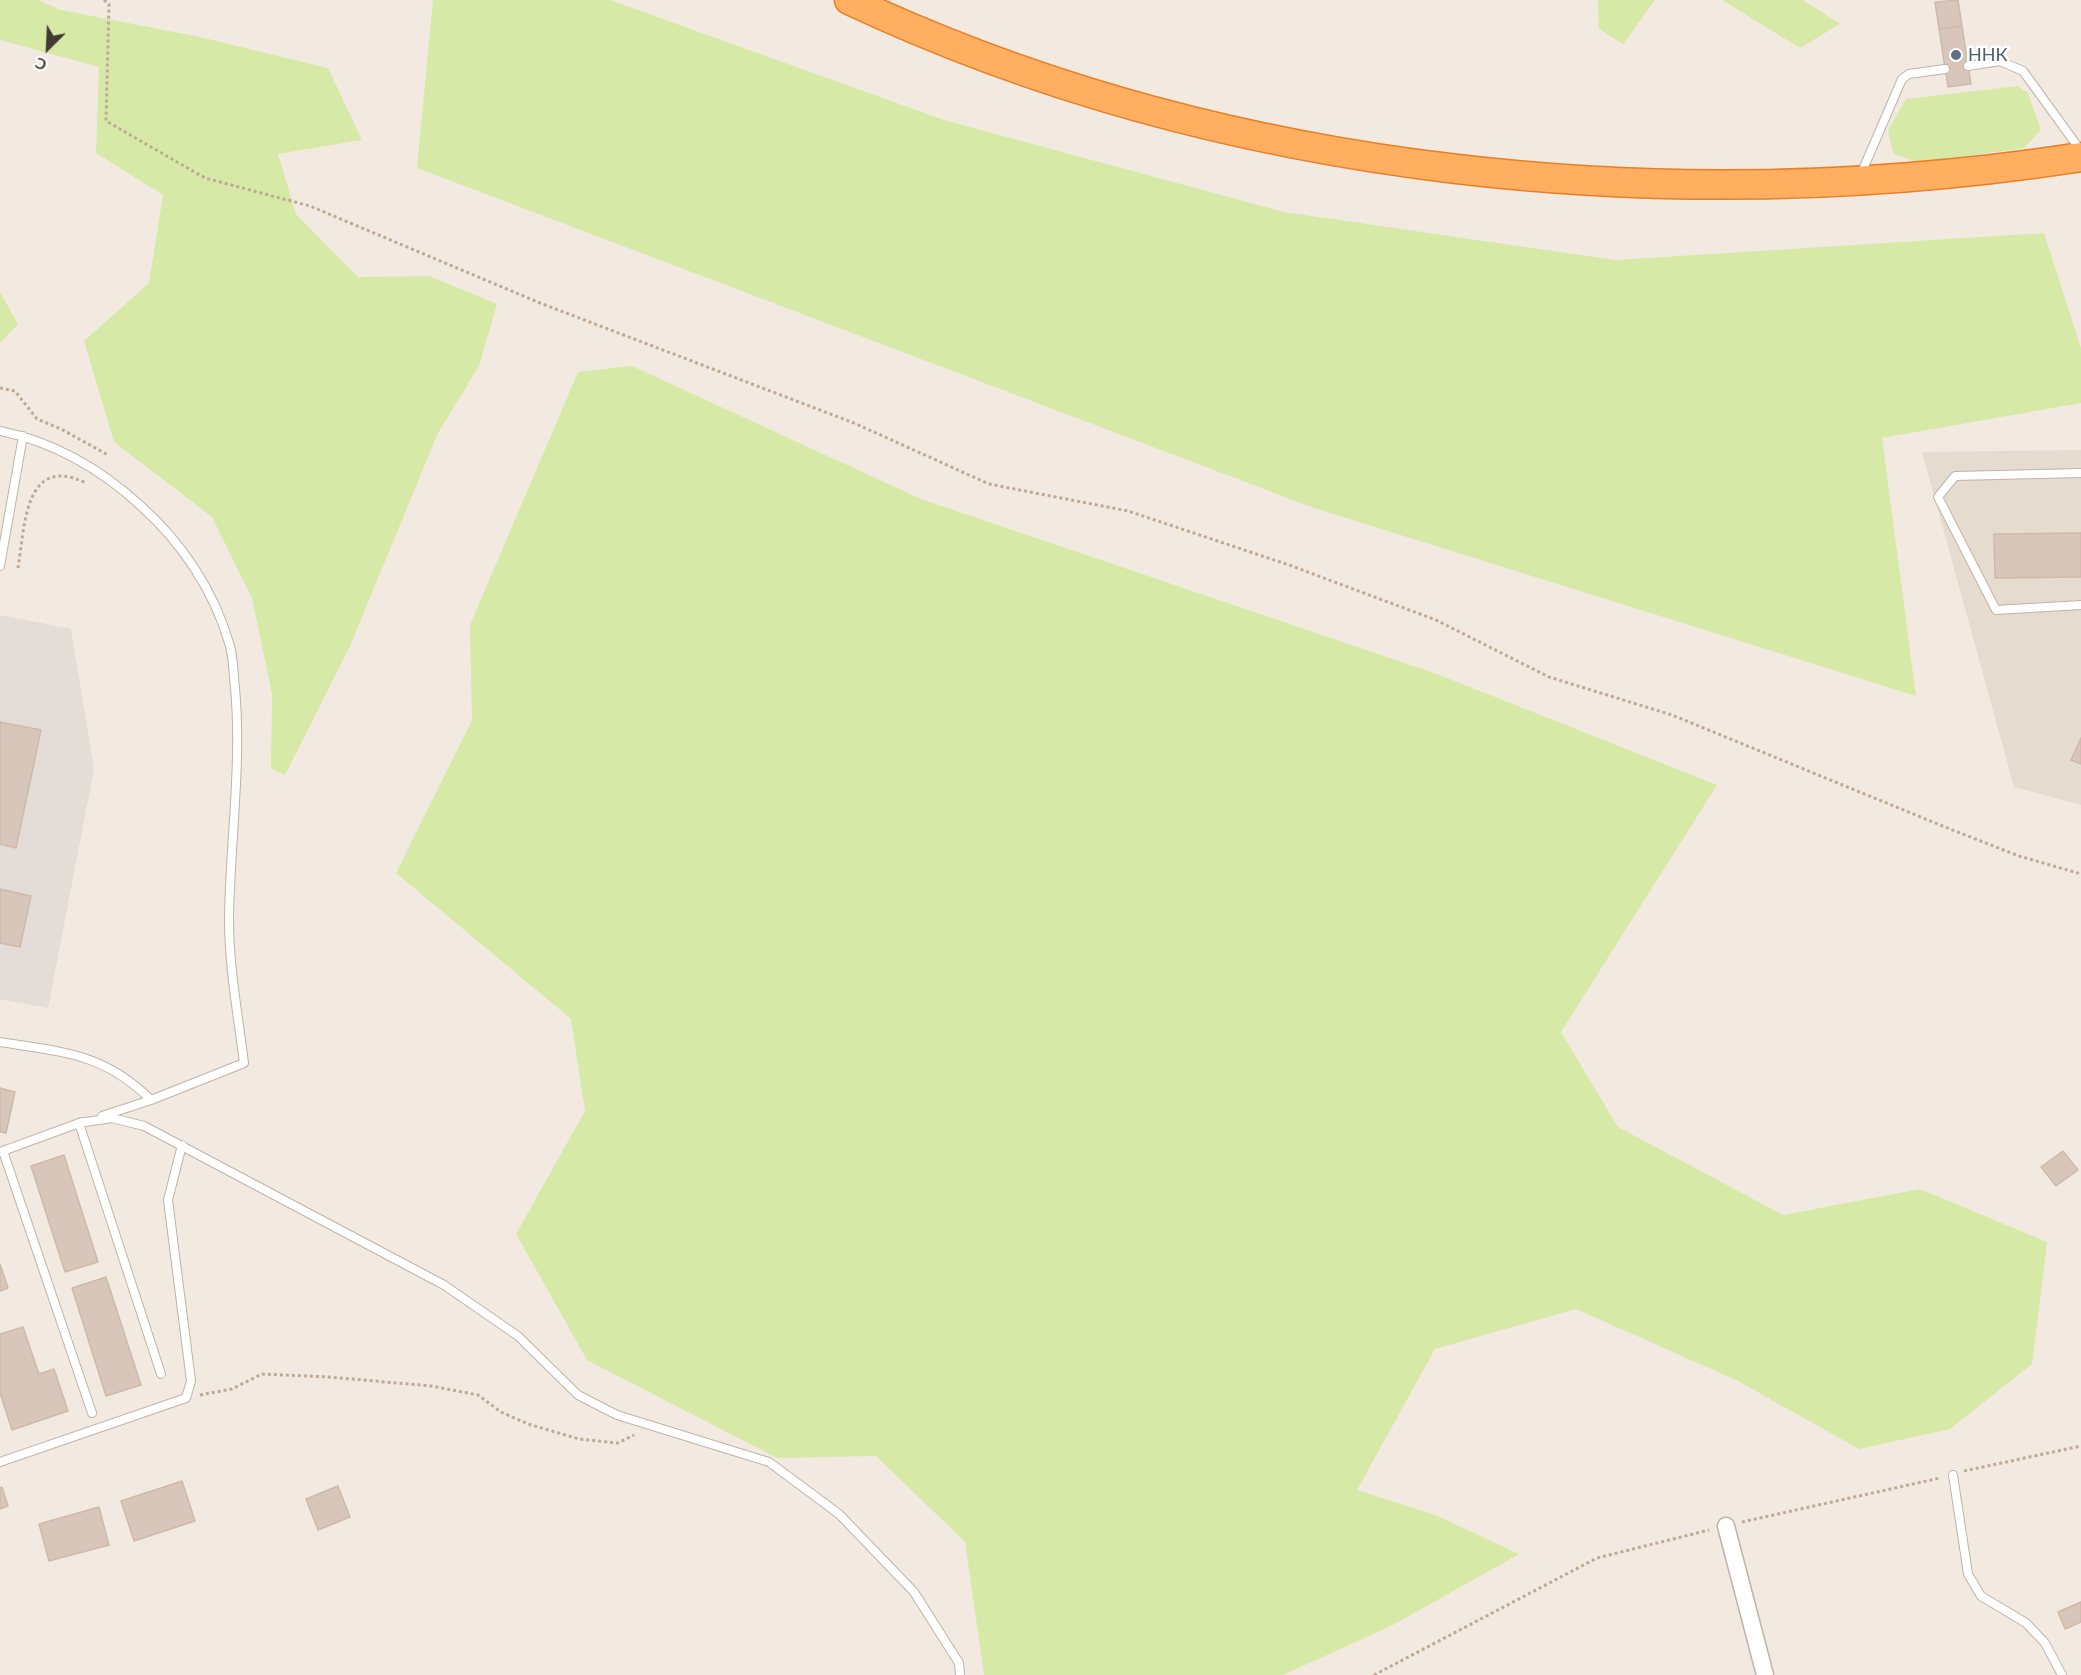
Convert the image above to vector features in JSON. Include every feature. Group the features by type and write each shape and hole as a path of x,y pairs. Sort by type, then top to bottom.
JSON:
{"highway":[{"path":"849,0 956,46 1092,95 1234,131 1308,146 1468,169 1599,180 1709,184 1857,182 2073,159"}],"street":[{"path":"1726,1526 1765,1675"}],"lane":[{"path":"1968,66 2000,61 2023,71 2073,159"},
{"path":"1857,182 1902,79 1909,74 1945,69"},
{"path":"0,432 23,436 52,447 92,468 126,492 164,527 197,572 218,612 230,645 236,702 238,765 230,920 232,973 244,1063 151,1100 1,1151 92,1413"},
{"path":"0,566 23,436"},
{"path":"2081,473 1955,476 1938,497 1996,610 2081,605"},
{"path":"0,1042 78,1054 132,1081 151,1100"},
{"path":"79,1124 112,1118 144,1126 444,1286 518,1336 578,1395 616,1415 769,1462 839,1514 914,1592 958,1663 960,1675"},
{"path":"79,1124 161,1374"},
{"path":"0,1462 186,1398 191,1381 168,1200 182,1145"},
{"path":"1953,1475 1968,1574 1981,1596 2026,1623 2045,1643 2062,1675"}],"path":[{"path":"104,0 109,4 106,121 205,178 310,206 540,303 855,423 989,484 1128,511 1289,565 1436,620 1549,677 1672,715 2019,856 2081,874"},
{"path":"0,388 15,391 37,419 108,455"},
{"path":"18,568 30,499 37,487 55,475 68,476 86,483"},
{"path":"186,1398 232,1389 262,1374 329,1377 431,1386 478,1395 501,1412 528,1424 579,1439 618,1443 652,1426"}],"shaded area":[{"path":"2081,450 2081,805 2014,787 1922,452"},
{"path":"0,615 71,629 94,769 48,1008 0,999"}],"green space":[{"path":"0,0 38,0 61,10 200,37 328,68 362,140 278,154 296,214 358,277 429,276 497,304 479,366 438,433 350,646 285,775 271,769 272,694 252,598 212,517 114,442 84,341 149,283 163,195 96,153 99,67 0,40"},
{"path":"433,0 610,0 944,120 1284,212 1615,260 2044,233 2081,348 2081,403 1882,438 1916,696 1314,508 417,168"},
{"path":"1598,0 1655,0 1623,44 1599,29"},
{"path":"1722,0 1803,0 1840,24 1800,48"},
{"path":"2018,86 2028,93 2041,130 2024,148 1918,163 1893,153 1888,130 1906,99"},
{"path":"0,292 18,324 0,343"},
{"path":"632,366 921,499 1437,674 1717,785 1561,1032 1618,1127 1783,1215 1920,1189 2047,1242 2032,1364 1950,1429 1859,1449 1738,1381 1576,1309 1435,1349 1357,1490 1435,1515 1519,1554 1393,1625 1283,1675 984,1675 965,1542 876,1456 777,1458 587,1360 516,1234 585,1111 571,1019 396,873 472,720 470,625 578,372"}],"building":[{"path":"1958,0 1962,26 1939,29 1935,2"},
{"path":"1962,26 1971,84 1948,87 1939,29"},
{"path":"2081,533 2081,577 1995,578 1994,534"},
{"path":"0,722 41,730 16,848 0,844"},
{"path":"2081,738 2081,764 2071,760"},
{"path":"0,889 31,896 20,947 0,943"},
{"path":"0,1088 15,1092 6,1133 0,1132"},
{"path":"2063,1151 2078,1170 2056,1186 2041,1167"},
{"path":"64,1155 98,1262 65,1272 31,1166"},
{"path":"0,1264 8,1288 0,1291"},
{"path":"106,1277 141,1385 106,1396 72,1288"},
{"path":"23,1327 39,1374 54,1369 68,1411 12,1430 0,1393 0,1334"},
{"path":"182,1481 195,1521 134,1541 121,1501"},
{"path":"338,1486 350,1517 318,1530 306,1499"},
{"path":"2,1487 8,1506 0,1509 0,1488"},
{"path":"99,1507 109,1545 49,1561 39,1524"},
{"path":"2081,1602 2081,1622 2065,1629 2058,1612"}],"place":[{"name":"ННК","path":"1956,55"}]}
